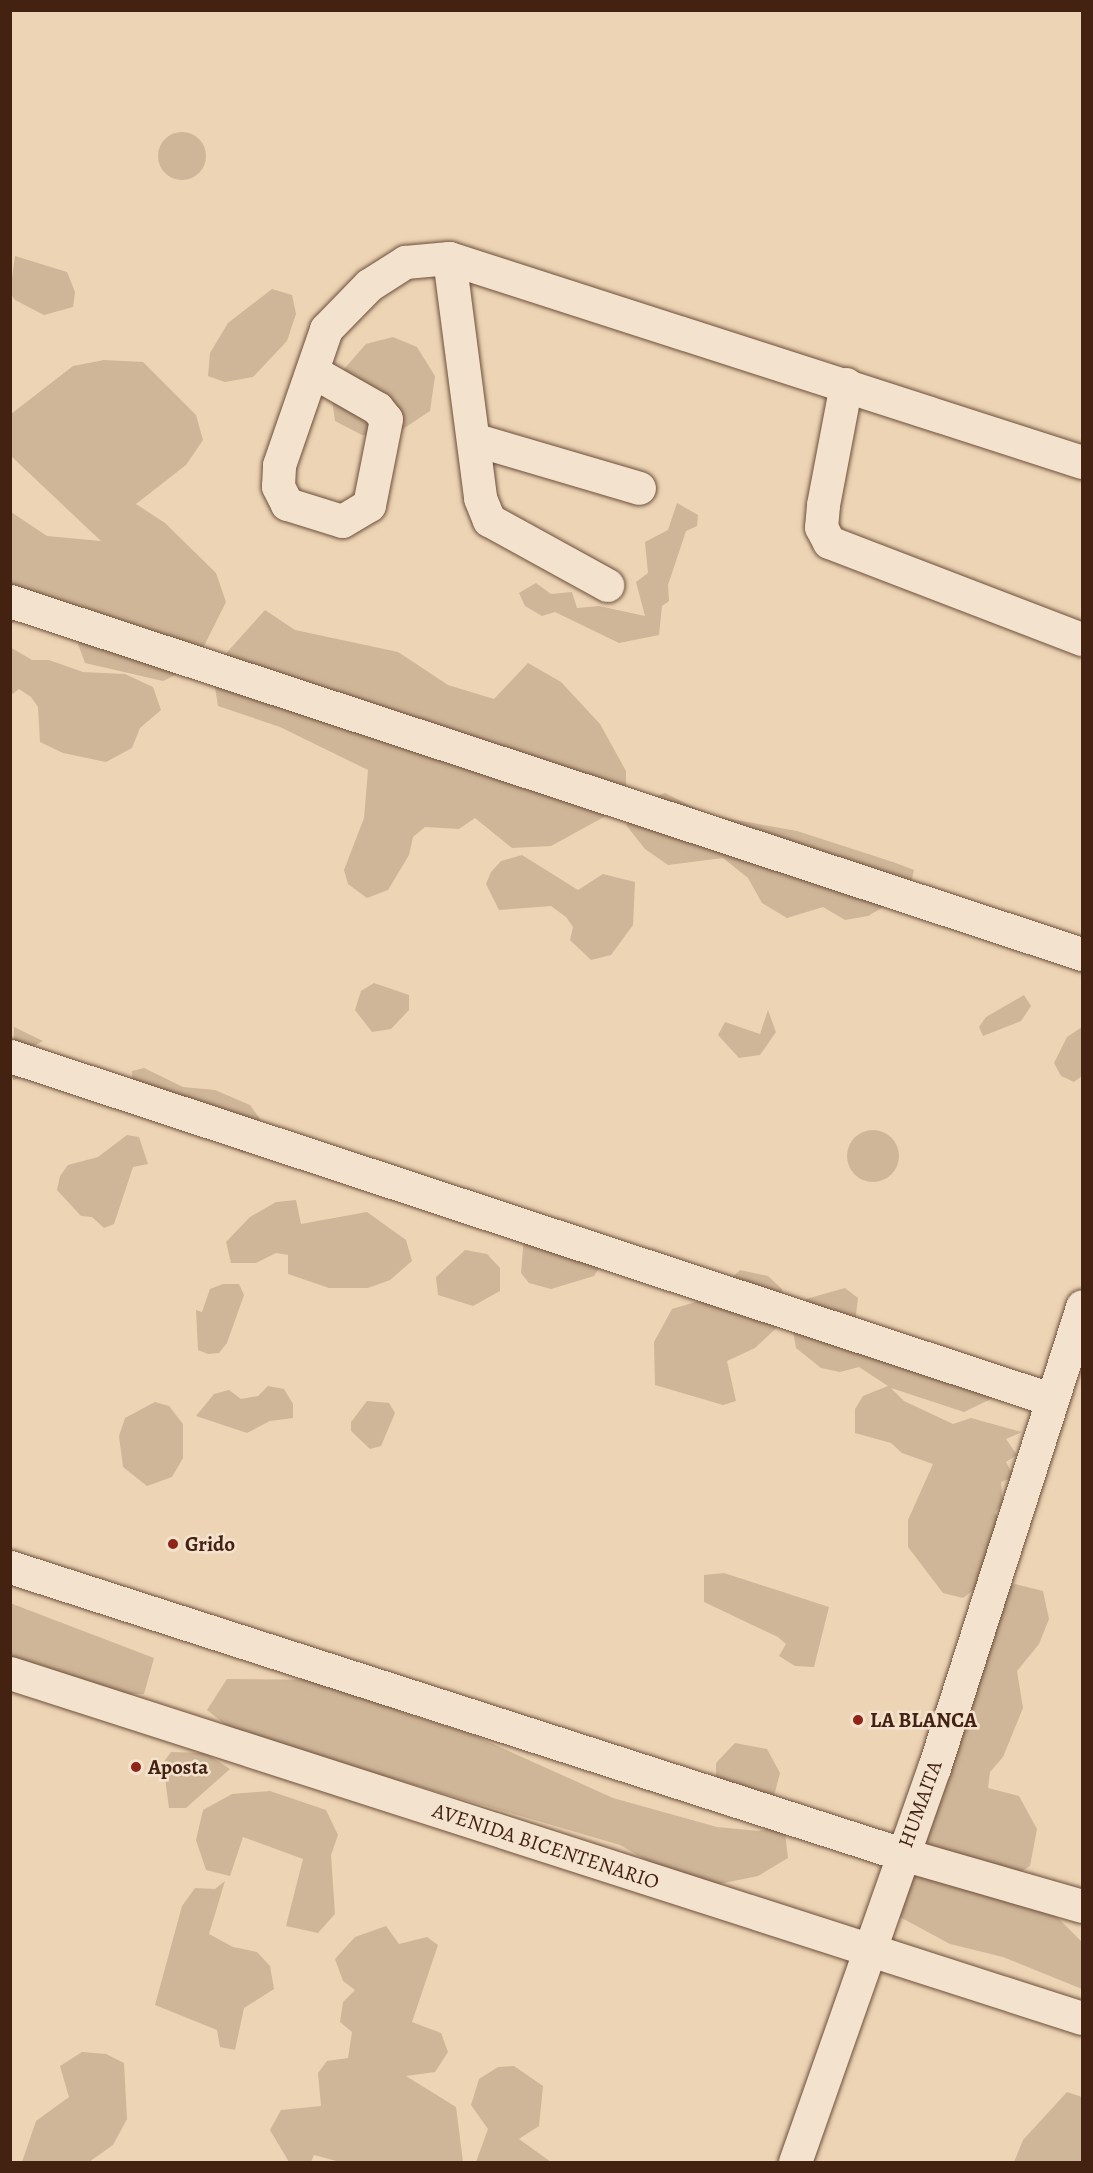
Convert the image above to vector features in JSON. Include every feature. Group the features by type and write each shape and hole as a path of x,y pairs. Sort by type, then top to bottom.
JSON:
{"street":[{"path":"312,371 326,329 369,285 405,262 449,258 1083,462"},
{"path":"449,258 480,498 489,520 607,585"},
{"path":"846,384 823,505 821,527 829,542 1083,639"},
{"path":"473,440 639,488"},
{"path":"10,601 1083,954"},
{"path":"10,1056 1050,1399"},
{"name":"HUMAITA","path":"795,2163 871,1951 1050,1399 1083,1306"},
{"path":"10,1567 902,1854 1083,1906"},
{"name":"AVENIDA BICENTENARIO","path":"10,1672 1083,2018"}],"shaded area":[{"path":"177,132 187,132 202,142 206,156 205,165 196,176 187,180 177,180 162,170 158,161 158,151 168,136"},
{"path":"15,256 67,272 75,292 73,307 44,315 15,300 10,293"},
{"path":"272,289 292,295 296,314 287,341 253,377 225,382 208,376 210,353 228,323"},
{"path":"393,337 417,347 435,376 430,411 394,435 362,435 335,421 330,385 366,344"},
{"path":"104,360 143,362 196,415 203,440 186,465 136,504 165,523 216,573 226,602 194,666 163,681 85,663 78,644 87,624 46,604 11,624 11,512 47,536 101,541 11,456 11,414 73,366"},
{"path":"677,503 698,515 697,526 686,531 668,585 669,601 662,606 659,635 619,643 555,612 542,616 525,606 519,593 536,583 551,594 572,592 577,608 599,606 645,616 636,582 648,573 645,542 668,530"},
{"path":"265,610 295,630 398,652 448,685 494,699 528,663 561,682 600,724 626,771 626,797 604,817 551,846 512,848 475,818 459,829 425,827 413,837 409,855 388,890 367,898 348,884 344,870 364,818 368,770 280,727 218,706 212,669"},
{"path":"10,647 32,660 49,660 83,672 125,674 153,687 161,710 140,728 132,748 106,762 63,753 40,742 38,707 31,697 19,689 11,695"},
{"path":"665,793 709,815 797,831 914,870 909,892 868,916 845,920 823,907 787,918 762,903 748,878 723,858 668,865 645,849 626,825 644,801"},
{"path":"522,855 578,890 603,874 635,882 633,925 611,955 591,960 570,940 573,927 566,917 551,906 499,910 486,884 491,872 501,861"},
{"path":"374,983 409,995 409,1010 391,1029 372,1032 355,1010 361,991"},
{"path":"1024,995 1031,1006 1021,1021 983,1036 979,1027 986,1017"},
{"path":"768,1010 776,1032 760,1055 739,1058 718,1035 725,1022 760,1034"},
{"path":"14,1027 43,1041 32,1047 34,1075 13,1080"},
{"path":"1082,1027 1082,1076 1074,1082 1061,1076 1054,1063 1067,1037"},
{"path":"144,1068 183,1087 215,1090 250,1105 260,1119 263,1138 256,1149 243,1153 133,1090 132,1071"},
{"path":"873,1130 883,1132 891,1138 897,1146 899,1156 897,1166 891,1174 883,1180 873,1182 863,1180 855,1174 849,1166 847,1156 849,1146 855,1138 863,1132"},
{"path":"127,1135 139,1137 148,1164 133,1167 114,1224 104,1228 92,1217 81,1216 57,1190 60,1176 68,1165 98,1157"},
{"path":"296,1200 301,1224 367,1212 406,1240 412,1261 390,1280 368,1288 329,1288 288,1274 288,1255 276,1253 256,1263 231,1263 226,1242 250,1217 276,1202"},
{"path":"524,1236 608,1254 594,1276 551,1289 529,1283 521,1273"},
{"path":"465,1250 487,1254 500,1268 500,1291 473,1306 438,1295 436,1277"},
{"path":"740,1270 768,1276 782,1289 786,1319 755,1348 727,1361 736,1401 723,1405 655,1385 654,1342 672,1309 712,1297"},
{"path":"223,1284 239,1284 244,1295 227,1343 219,1353 208,1354 198,1350 196,1310 202,1312 210,1289"},
{"path":"845,1288 858,1298 855,1323 995,1397 964,1412 891,1388 904,1401 953,1424 971,1418 1022,1432 1006,1439 1017,1455 1006,1462 1014,1477 1001,1482 1003,1504 995,1512 1002,1529 982,1583 963,1598 943,1593 908,1547 908,1520 933,1464 902,1453 891,1443 855,1433 855,1409 863,1396 888,1386 859,1367 840,1372 821,1368 796,1348 792,1324 806,1299"},
{"path":"268,1386 284,1389 293,1404 293,1418 270,1421 247,1433 196,1416 214,1394 229,1390 241,1399 258,1396"},
{"path":"367,1401 389,1403 395,1413 381,1446 370,1449 351,1431 351,1422"},
{"path":"155,1402 169,1406 183,1424 183,1458 172,1477 147,1486 123,1467 119,1436 125,1418"},
{"path":"724,1573 829,1607 814,1667 795,1666 779,1656 786,1644 778,1637 704,1602 704,1575"},
{"path":"1015,1584 1043,1591 1049,1619 1039,1644 1017,1671 1023,1708 1003,1757 990,1772 988,1788 1019,1796 1037,1829 1030,1866 1010,1879 931,1850 923,1831 998,1592"},
{"path":"10,1603 154,1658 144,1694 125,1694 11,1664"},
{"path":"227,1679 334,1680 371,1692 401,1712 471,1734 613,1798 717,1827 759,1831 784,1824 788,1858 758,1876 719,1884 684,1882 620,1845 236,1733 207,1710"},
{"path":"735,1743 767,1749 780,1773 774,1796 716,1782 716,1763"},
{"path":"171,1752 205,1753 230,1769 186,1808 169,1808 163,1763"},
{"path":"270,1791 326,1810 338,1835 331,1855 335,1914 318,1933 286,1926 303,1859 243,1837 230,1876 206,1870 196,1840 203,1810 232,1794"},
{"path":"936,1876 1048,1908 1082,1942 1082,1989 1003,1957 950,1944 898,1916 900,1877"},
{"path":"225,1881 209,1934 233,1947 257,1952 270,1966 274,1989 244,2008 235,2050 220,2047 217,2030 155,2005 182,1906 195,1888 215,1889"},
{"path":"386,1926 399,1944 427,1937 438,1945 412,2022 441,2033 448,2052 435,2072 406,2076 456,2107 463,2162 340,2162 314,2155 311,2162 289,2162 270,2130 281,2110 321,2106 318,2073 327,2061 348,2058 352,2032 340,2022 343,2002 355,1990 343,1981 335,1959 355,1937"},
{"path":"82,2052 106,2054 124,2063 127,2119 113,2145 89,2162 22,2162 36,2121 69,2097 60,2066"},
{"path":"514,2066 543,2086 539,2126 519,2139 551,2162 476,2162 488,2129 471,2105 479,2079 498,2067"},
{"path":"1067,2092 1082,2097 1082,2162 1014,2162 1023,2140"}],"place":[{"name":"Grido","path":"173,1544"},
{"name":"LA BLANCA","path":"858,1720"},
{"name":"Aposta","path":"136,1767"}]}
